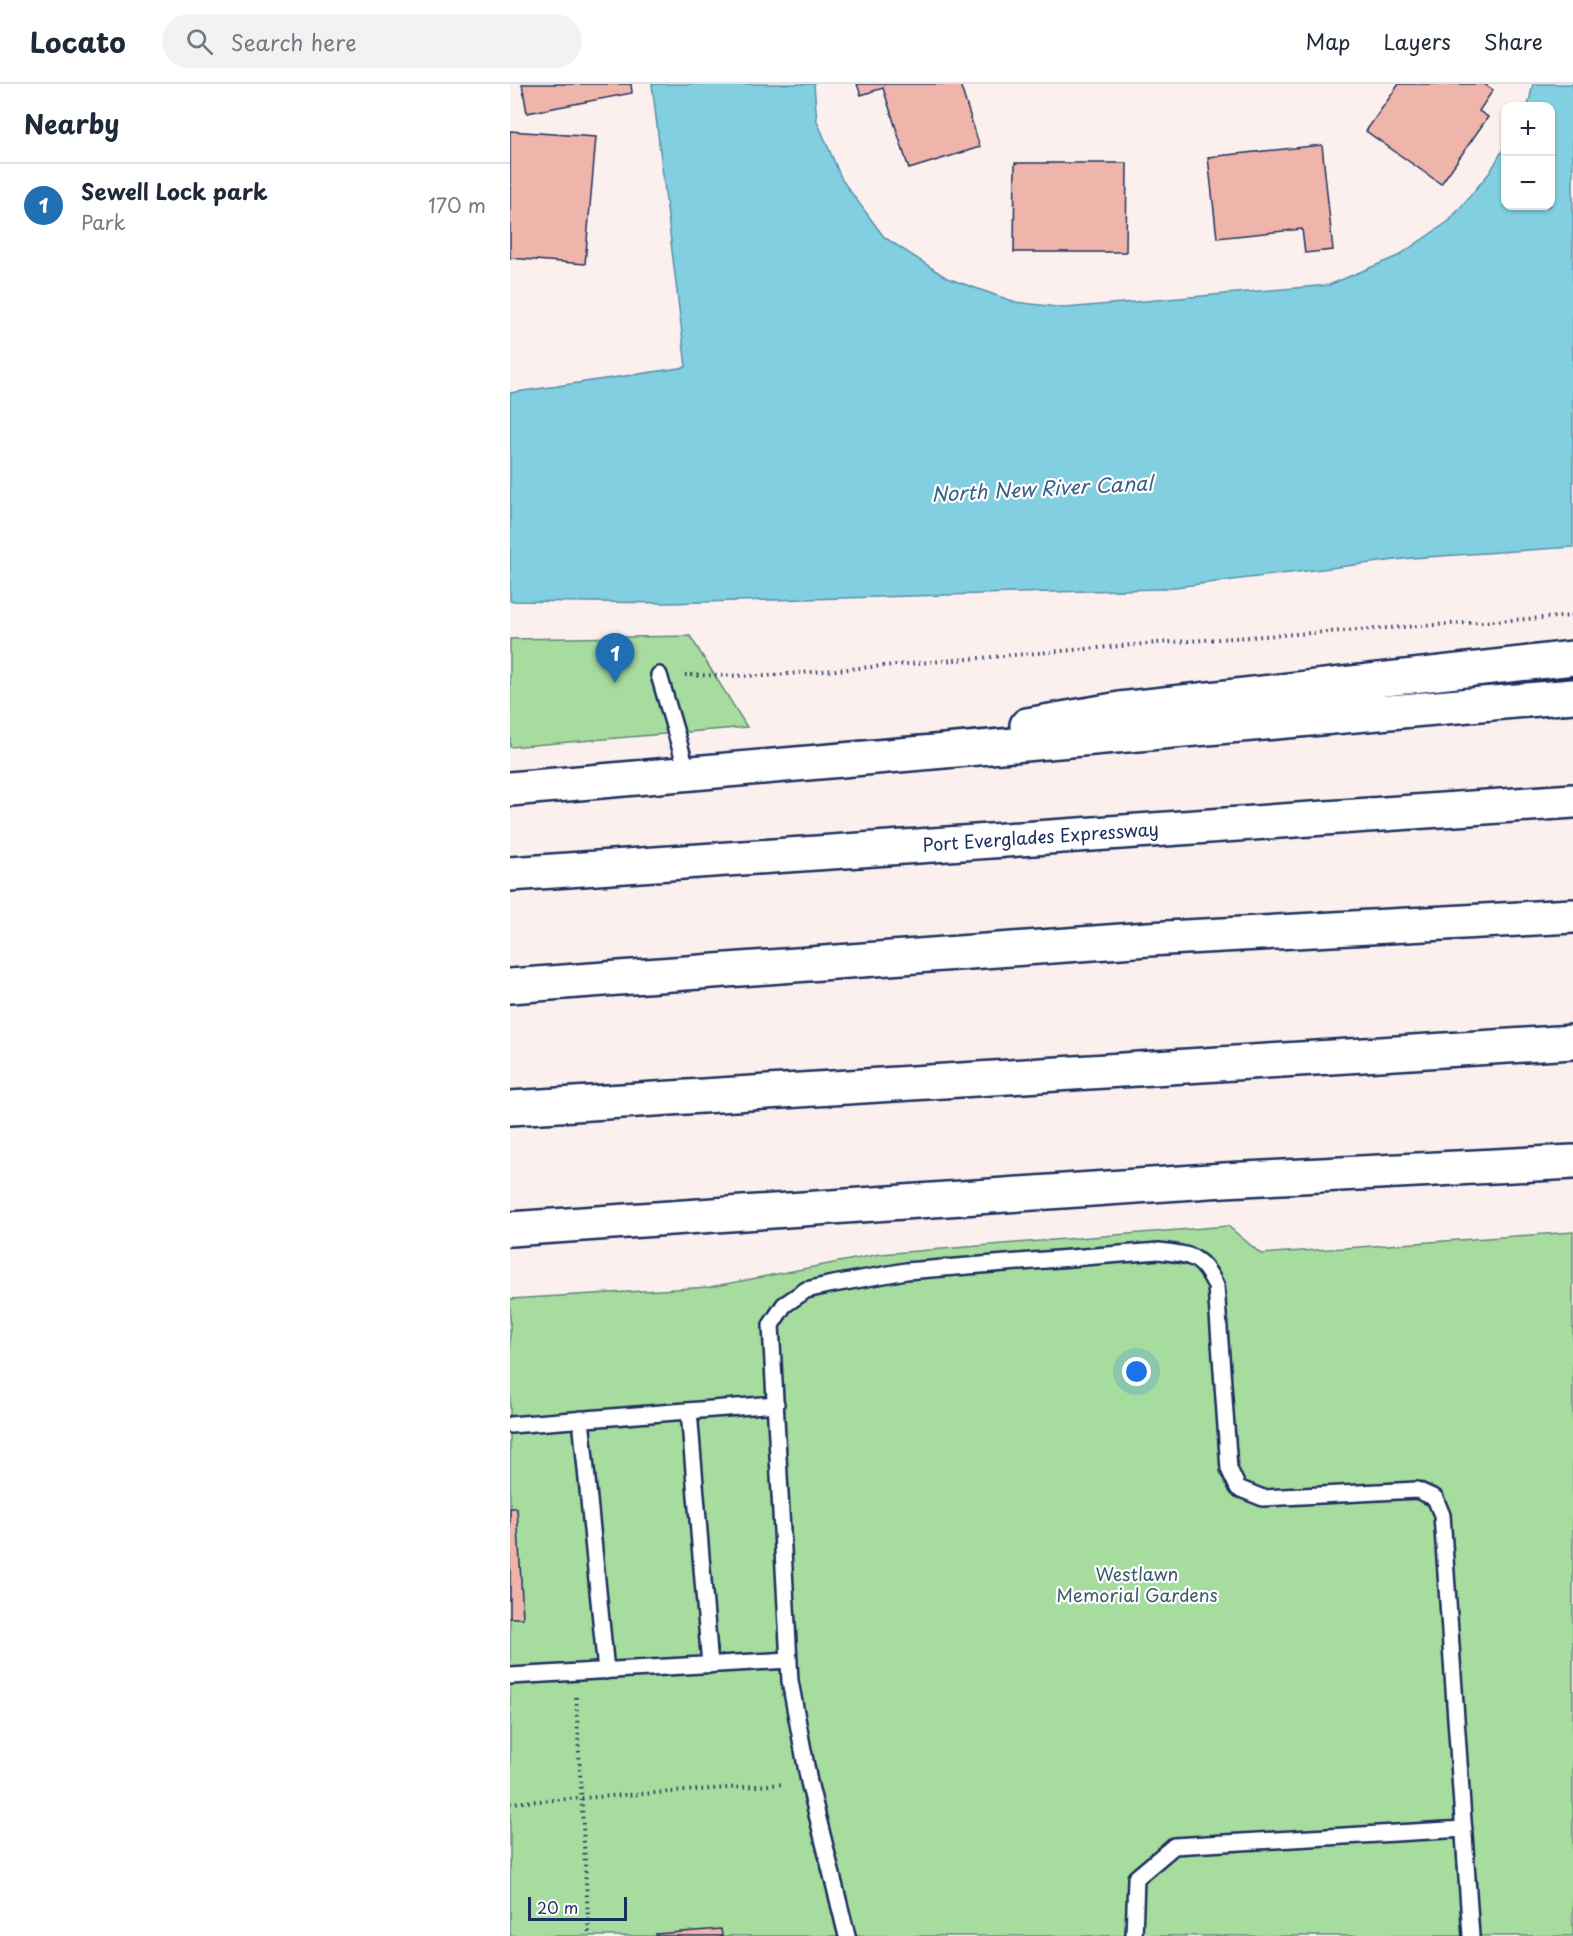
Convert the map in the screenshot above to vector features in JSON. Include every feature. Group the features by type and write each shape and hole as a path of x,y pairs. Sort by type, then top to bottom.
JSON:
{"main road":[{"path":"780,766 1120,709 1573,658"},
{"path":"510,789 1573,696"},
{"name":"Port Everglades Expressway","path":"510,874 1573,801"},
{"path":"510,986 1148,939 1573,916"},
{"path":"510,1108 1573,1042"},
{"path":"510,1229 1200,1182 1573,1162"}],"lane":[{"path":"660,675 688,774"},
{"path":"847,1936 809,1782 789,1660 771,1325 784,1305 806,1290 906,1271 1159,1251 1189,1254 1206,1265 1216,1286 1229,1469 1238,1488 1263,1498 1416,1490 1435,1498 1442,1515 1471,1936"},
{"path":"510,1425 776,1404"},
{"path":"689,1411 710,1665"},
{"path":"581,1419 606,1671"},
{"path":"510,1676 789,1660"},
{"path":"1134,1936 1136,1878 1174,1846 1464,1829"}],"path":[{"path":"660,675 765,676 1157,643 1573,616"},
{"path":"574,1672 589,1936"},
{"path":"510,1803 809,1782"}],"green space":[{"path":"690,636 747,727 510,747 510,639"},
{"name":"Westlawn Memorial Gardens","path":"1228,1226 1261,1254 1573,1232 1573,1936 510,1936 510,1299 710,1287 880,1254"}],"water":[{"name":"North New River Canal","path":"652,84 814,84 817,121 842,180 884,237 947,278 1015,302 1065,308 1329,285 1398,256 1449,221 1490,172 1501,153 1501,210 1555,210 1555,102 1529,102 1533,84 1573,84 1573,547 1412,558 1159,589 669,603 510,601 510,393 686,367"}],"building":[{"path":"522,84 631,84 632,93 527,113"},
{"path":"857,84 960,84 980,147 909,169 883,88 861,95"},
{"path":"1399,84 1484,84 1493,90 1479,111 1488,117 1441,184 1366,131"},
{"path":"510,131 596,137 585,264 510,258"},
{"path":"1322,145 1333,250 1305,253 1302,229 1217,238 1208,157"},
{"path":"1015,163 1127,163 1126,252 1014,252"},
{"path":"510,1508 517,1508 523,1618 510,1618"},
{"path":"721,1929 722,1936 656,1936 656,1934"}],"place":[{"name":"Sewell Lock park","path":"615,683"}]}
